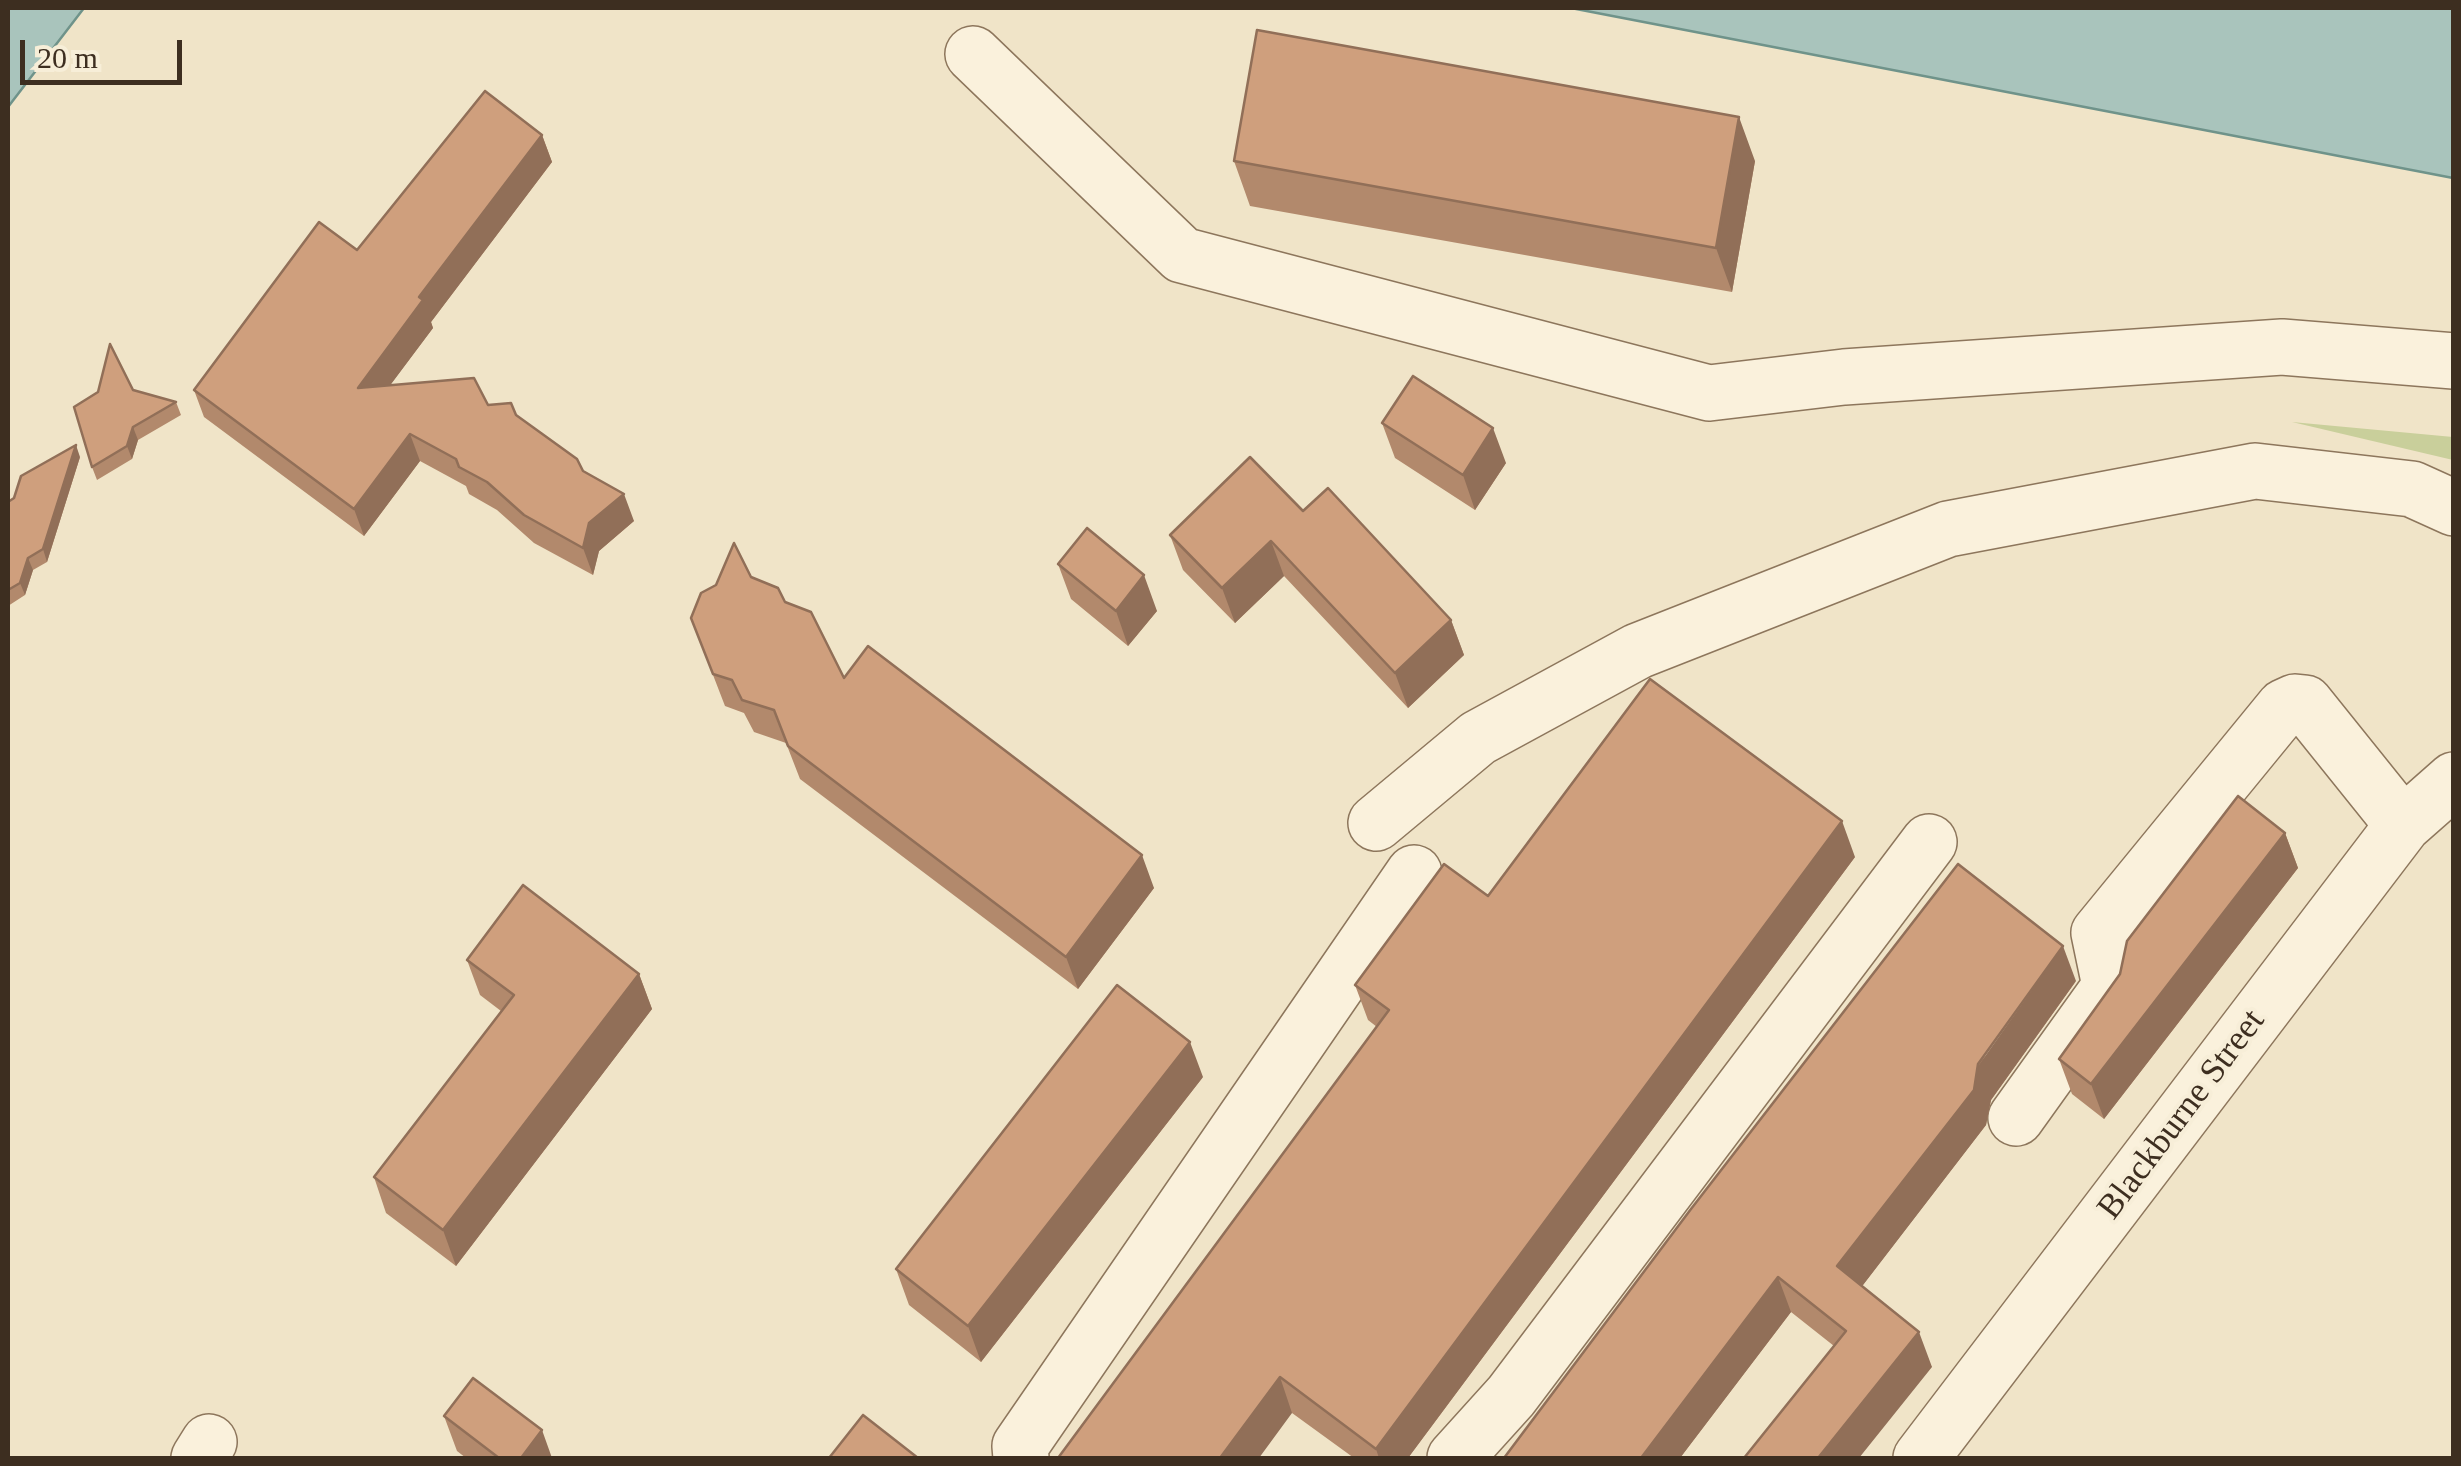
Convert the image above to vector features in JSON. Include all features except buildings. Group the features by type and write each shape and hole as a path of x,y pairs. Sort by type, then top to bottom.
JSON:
{"street":[{"path":"973,54 1182,255 1710,393 1844,377 2282,347 2454,362"},
{"path":"1376,823 1478,738 1638,650 1948,529 2255,471 2412,489 2454,508"},
{"path":"2016,1118 2107,991 2109,981 2099,948 2099,933 2284,707 2305,703 2403,824"},
{"name":"Blackburne Street","path":"1920,1458 2403,824 2454,780"},
{"path":"1454,1458 1511,1396 1929,842"},
{"path":"1021,1458 1020,1446 1414,873"}],"green space":[{"path":"2292,422 2453,437 2453,460"}],"water":[{"path":"8,8 84,8 8,107"},
{"path":"1571,8 2453,8 2453,178"}]}
